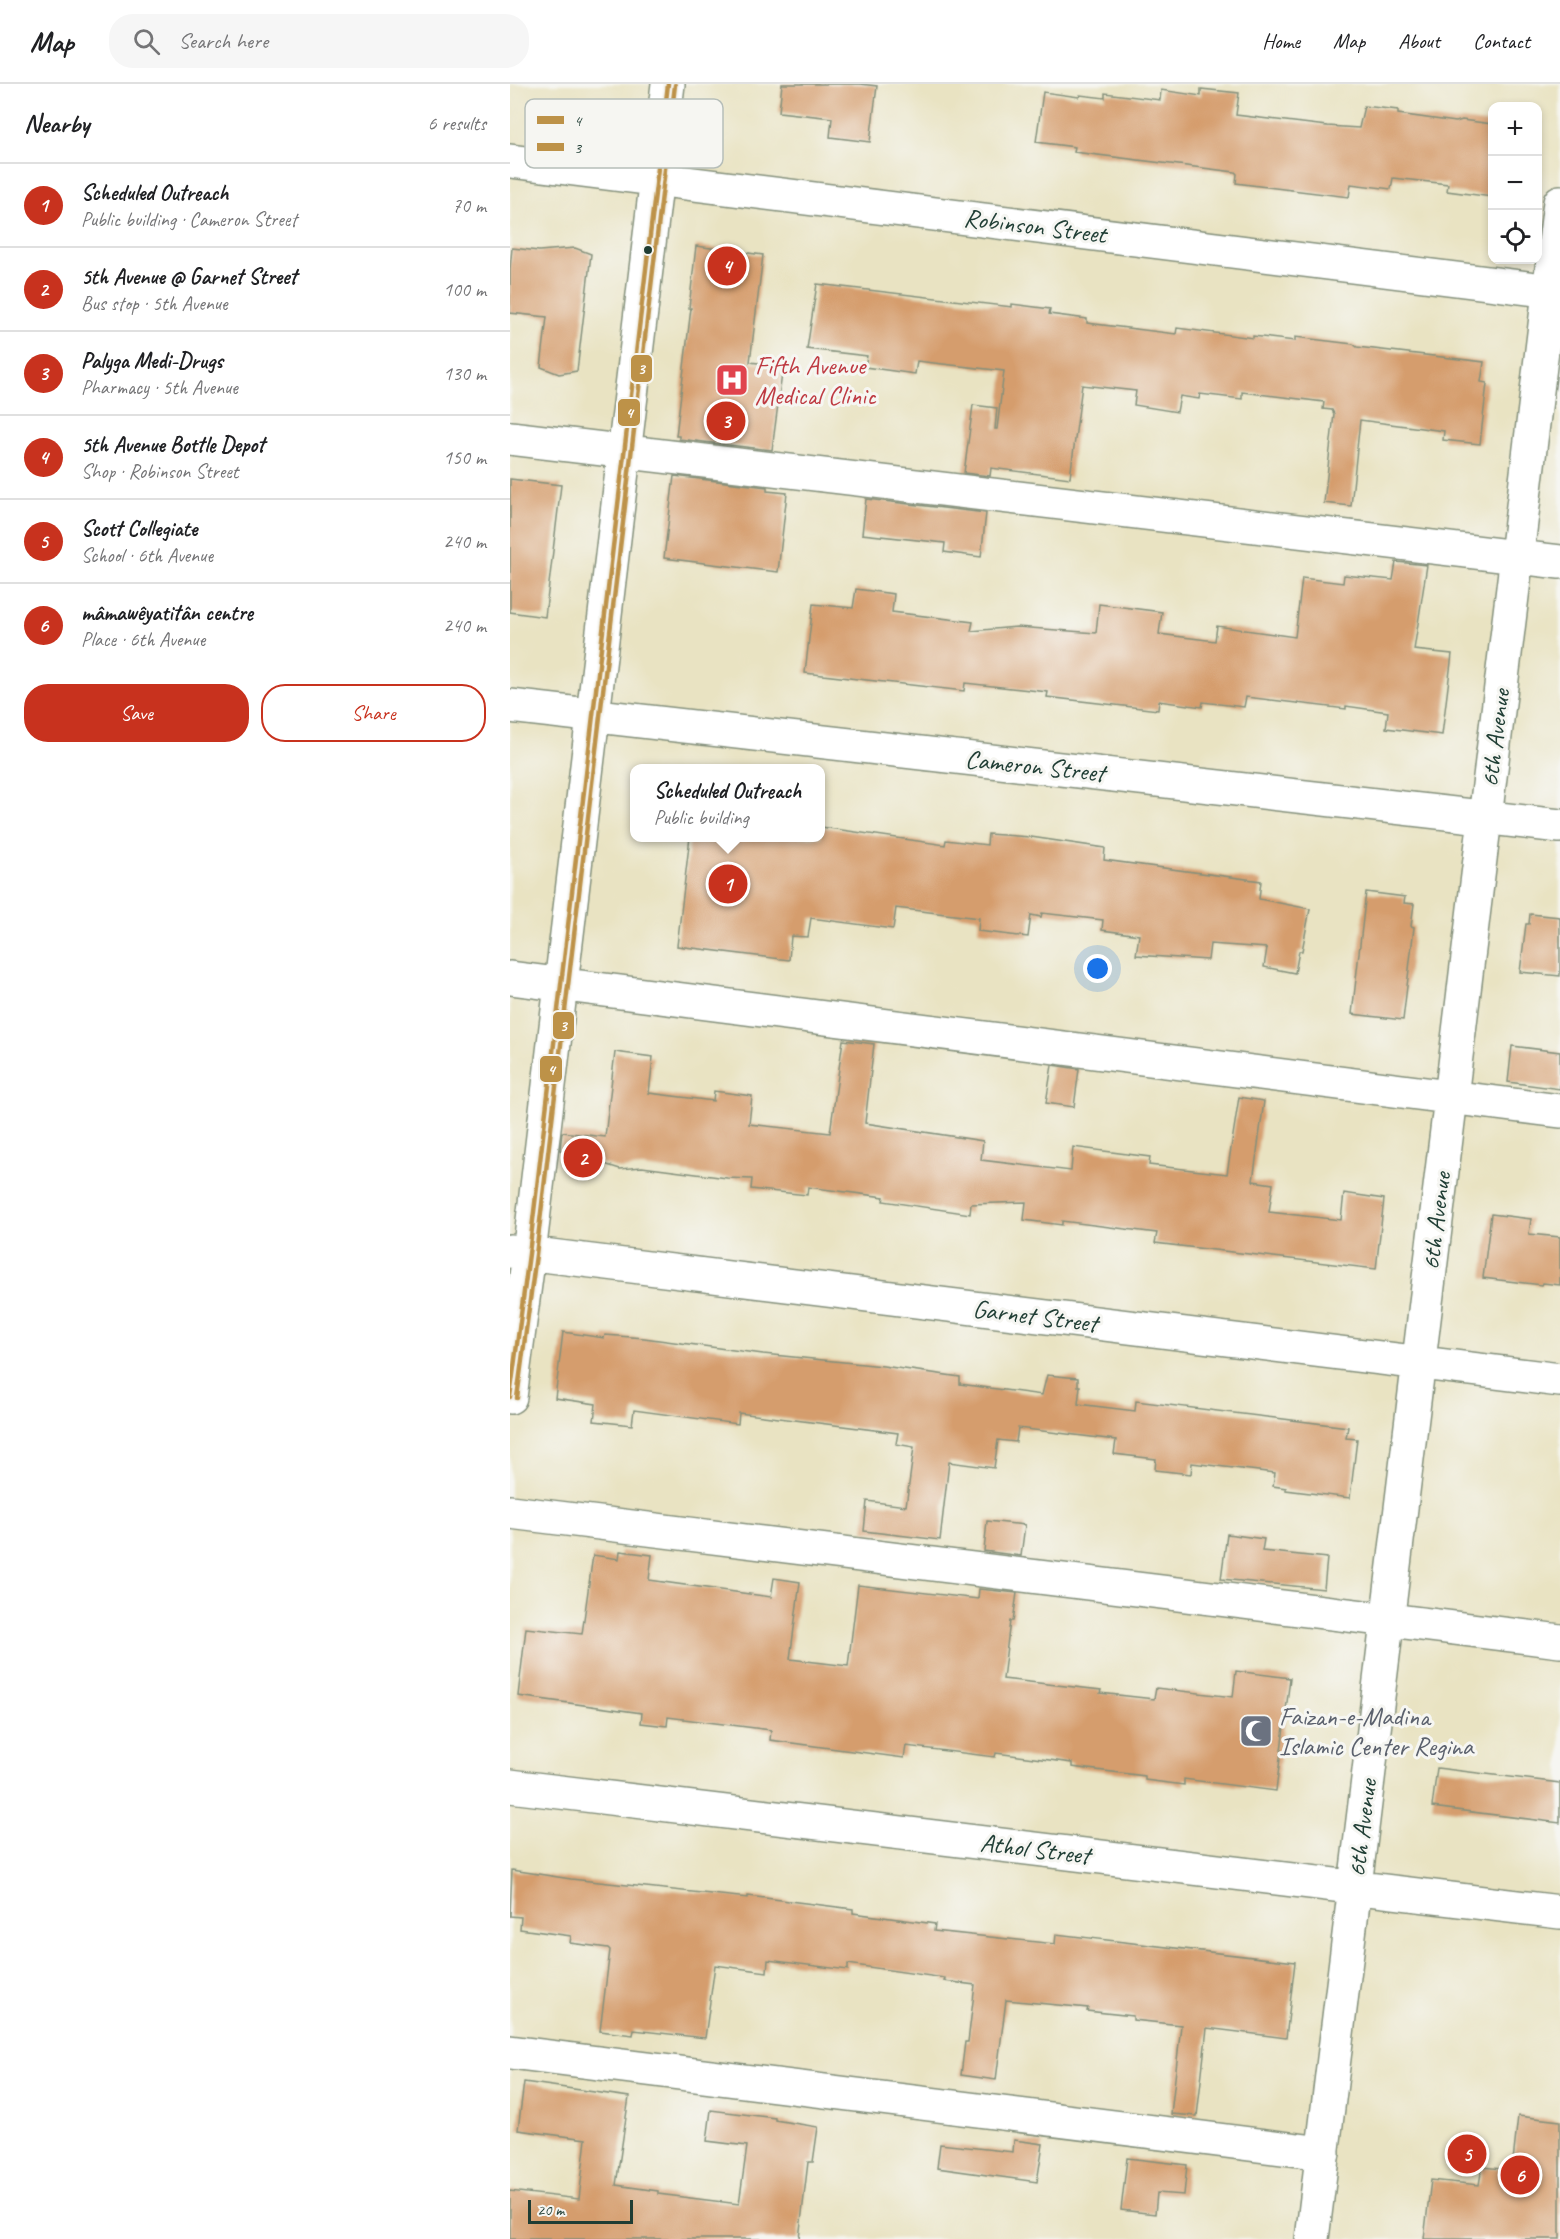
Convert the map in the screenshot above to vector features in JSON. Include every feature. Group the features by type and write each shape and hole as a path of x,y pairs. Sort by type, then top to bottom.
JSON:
{"street":[{"path":"666,99 668,84"},
{"name":"Robinson Street","path":"510,161 525,163"},
{"name":"Robinson Street","path":"570,168 1555,292"},
{"path":"510,1397 519,1252 560,984 657,168"},
{"name":"6th Avenue","path":"1312,2239 1517,556 1555,292 1560,202"},
{"path":"510,438 1560,562"},
{"name":"Cameron Street","path":"510,706 1560,826"},
{"path":"510,978 1560,1111"},
{"name":"Garnet Street","path":"519,1252 1560,1380"},
{"path":"510,1512 1560,1641"},
{"name":"Athol Street","path":"510,1786 1560,1912"},
{"path":"510,2052 1323,2153"}],"building":[{"path":"782,84 877,86 870,142 830,137 832,118 779,112"},
{"path":"1201,89 1239,93 1236,115 1327,126 1359,128 1364,106 1398,110 1398,114 1456,122 1462,120 1488,123 1488,196 1447,191 1448,184 1393,178 1391,189 1351,184 1349,197 1236,183 1237,174 1235,172 1074,152 1075,147 1036,142 1043,92 1105,98 1105,93 1160,100 1161,90 1201,96"},
{"path":"696,246 763,255 750,362 783,366 772,450 679,439 679,436 676,436"},
{"path":"512,248 539,251 575,248 591,254 577,371 559,374 541,367 547,317 510,313"},
{"path":"817,284 1012,307 1012,304 1050,309 1049,314 1087,319 1087,323 1176,334 1177,328 1253,338 1253,336 1295,341 1295,337 1484,362 1481,382 1487,383 1480,444 1443,440 1444,431 1360,420 1351,506 1324,503 1334,414 1332,410 1323,409 1324,402 1242,392 1242,399 1200,394 1199,399 1180,396 1177,412 1134,405 1136,391 1082,385 1070,478 991,468 990,476 964,473 973,405 997,408 995,429 997,429 1004,371 917,361 915,374 865,367 867,356 807,349"},
{"path":"674,476 767,487 767,491 787,493 778,572 664,558"},
{"path":"510,479 561,485 545,617 510,612"},
{"path":"866,499 986,513 981,557 944,552 945,543 862,534"},
{"path":"1396,562 1427,565 1414,650 1452,654 1442,735 1386,728 1388,712 1346,706 1346,709 1246,697 1244,707 1203,702 1202,707 1159,701 1158,710 1047,697 1048,692 965,683 964,691 805,673 813,604 853,608 856,589 894,594 892,612 973,622 971,631 1017,627 1096,633 1099,604 1162,612 1159,634 1215,641 1217,626 1295,637 1302,578 1343,583 1344,575 1393,580"},
{"path":"825,828 945,845 946,840 987,845 988,834 1031,837 1105,848 1104,860 1261,881 1259,899 1310,909 1295,973 1264,967 1267,948 1210,944 1208,960 1136,955 1139,935 1102,930 1103,920 1042,913 1041,917 1031,915 1028,937 978,931 979,918 896,908 893,929 811,918 808,937 791,936 789,960 677,946 689,842 825,842"},
{"path":"1366,892 1405,897 1404,903 1414,904 1411,926 1414,927 1403,1020 1352,1014"},
{"path":"1530,914 1560,917 1560,976 1520,972 1526,924 1529,924"},
{"path":"843,1040 874,1044 865,1123 983,1141 981,1160 1071,1171 1073,1147 1150,1157 1149,1165 1227,1174 1239,1097 1264,1101 1253,1181 1273,1184 1269,1212 1341,1220 1344,1193 1384,1199 1376,1269 1155,1243 1157,1233 1062,1221 1062,1225 1024,1220 1026,1202 971,1204 970,1214 883,1201 884,1197 808,1187 807,1195 751,1189 752,1179 642,1167 620,1169 560,1150 562,1132 605,1137 615,1052 653,1057 649,1093 713,1101 714,1091 752,1096 749,1124 830,1133"},
{"path":"1512,1046 1560,1052 1560,1089 1508,1082"},
{"path":"1052,1065 1079,1069 1074,1107 1046,1103"},
{"path":"1491,1214 1531,1219 1529,1234 1560,1237 1560,1285 1483,1278"},
{"path":"563,1332 604,1338 605,1335 644,1338 763,1354 883,1366 960,1377 960,1384 1042,1395 1047,1375 1078,1378 1078,1386 1080,1386 1078,1404 1135,1411 1136,1401 1348,1427 1346,1438 1357,1439 1350,1498 1286,1490 1286,1488 1273,1486 1275,1473 1192,1463 1191,1474 1155,1470 1156,1459 1114,1454 1116,1440 1018,1428 1016,1442 998,1440 994,1468 949,1462 940,1540 864,1531 867,1501 906,1506 914,1447 896,1444 898,1433 739,1413 738,1424 634,1410 632,1425 594,1421 596,1404 555,1398"},
{"path":"987,1521 1025,1525 1021,1556 984,1551"},
{"path":"1227,1534 1264,1539 1262,1551 1327,1558 1324,1589 1221,1579"},
{"path":"620,1551 652,1555 649,1580 771,1597 774,1578 800,1582 790,1659 848,1666 858,1585 978,1599 979,1589 1017,1593 1013,1621 1010,1621 1003,1679 1101,1690 1100,1693 1154,1699 1156,1688 1233,1697 1236,1671 1290,1678 1276,1791 1184,1779 1184,1785 1145,1780 1145,1776 1072,1767 1072,1763 996,1753 995,1757 906,1746 904,1758 770,1740 771,1730 668,1717 667,1726 641,1723 642,1713 518,1696 526,1628 582,1634 593,1555 619,1559"},
{"path":"1437,1768 1560,1783 1560,1823 1432,1807"},
{"path":"512,1870 571,1879 748,1898 748,1896 853,1909 853,1913 935,1924 934,1931 1055,1944 1056,1934 1295,1962 1286,2038 1207,2028 1197,2116 1171,2114 1181,2025 1133,2020 1133,2016 1087,2011 1088,2008 1006,2000 996,2080 961,2075 965,2042 968,2042 975,1985 944,1981 945,1978 848,1964 848,1970 768,1960 767,1972 715,1965 705,2038 634,2030 633,2035 600,2031 610,1950 570,1943 571,1936 520,1929 521,1917 510,1916"},
{"path":"524,2082 629,2097 616,2185 658,2191 658,2194 739,2204 747,2146 707,2141 711,2110 775,2118 775,2120 818,2127 813,2162 808,2162 799,2239 510,2239 510,2191 579,2199 586,2139 518,2130"},
{"path":"1518,2116 1560,2121 1560,2239 1424,2239 1431,2180 1479,2185 1482,2167 1512,2170"},
{"path":"1014,2140 1043,2144 1037,2182 937,2168 940,2144 1013,2152"},
{"path":"1127,2158 1187,2165 1184,2195 1157,2193 1155,2214 1121,2210"}],"transit line":[{"name":"4","path":"666,99 668,84"},
{"name":"3","path":"673,99 675,85"},
{"name":"4","path":"510,1397 658,168"},
{"name":"3","path":"517,1398 665,168"}],"place":[{"name":"5th Avenue Bottle Depot","path":"727,266"},
{"name":"Fifth Avenue Medical Clinic","path":"732,380"},
{"name":"Palyga Medi-Drugs","path":"726,421"},
{"name":"Scheduled Outreach","path":"728,884"},
{"name":"5th Avenue @ Garnet Street","path":"583,1158"},
{"name":"Faizan-e-Madina Islamic Center Regina","path":"1256,1731"},
{"name":"Scott Collegiate","path":"1467,2154"},
{"name":"mâmawêyatitân centre","path":"1520,2175"}]}
